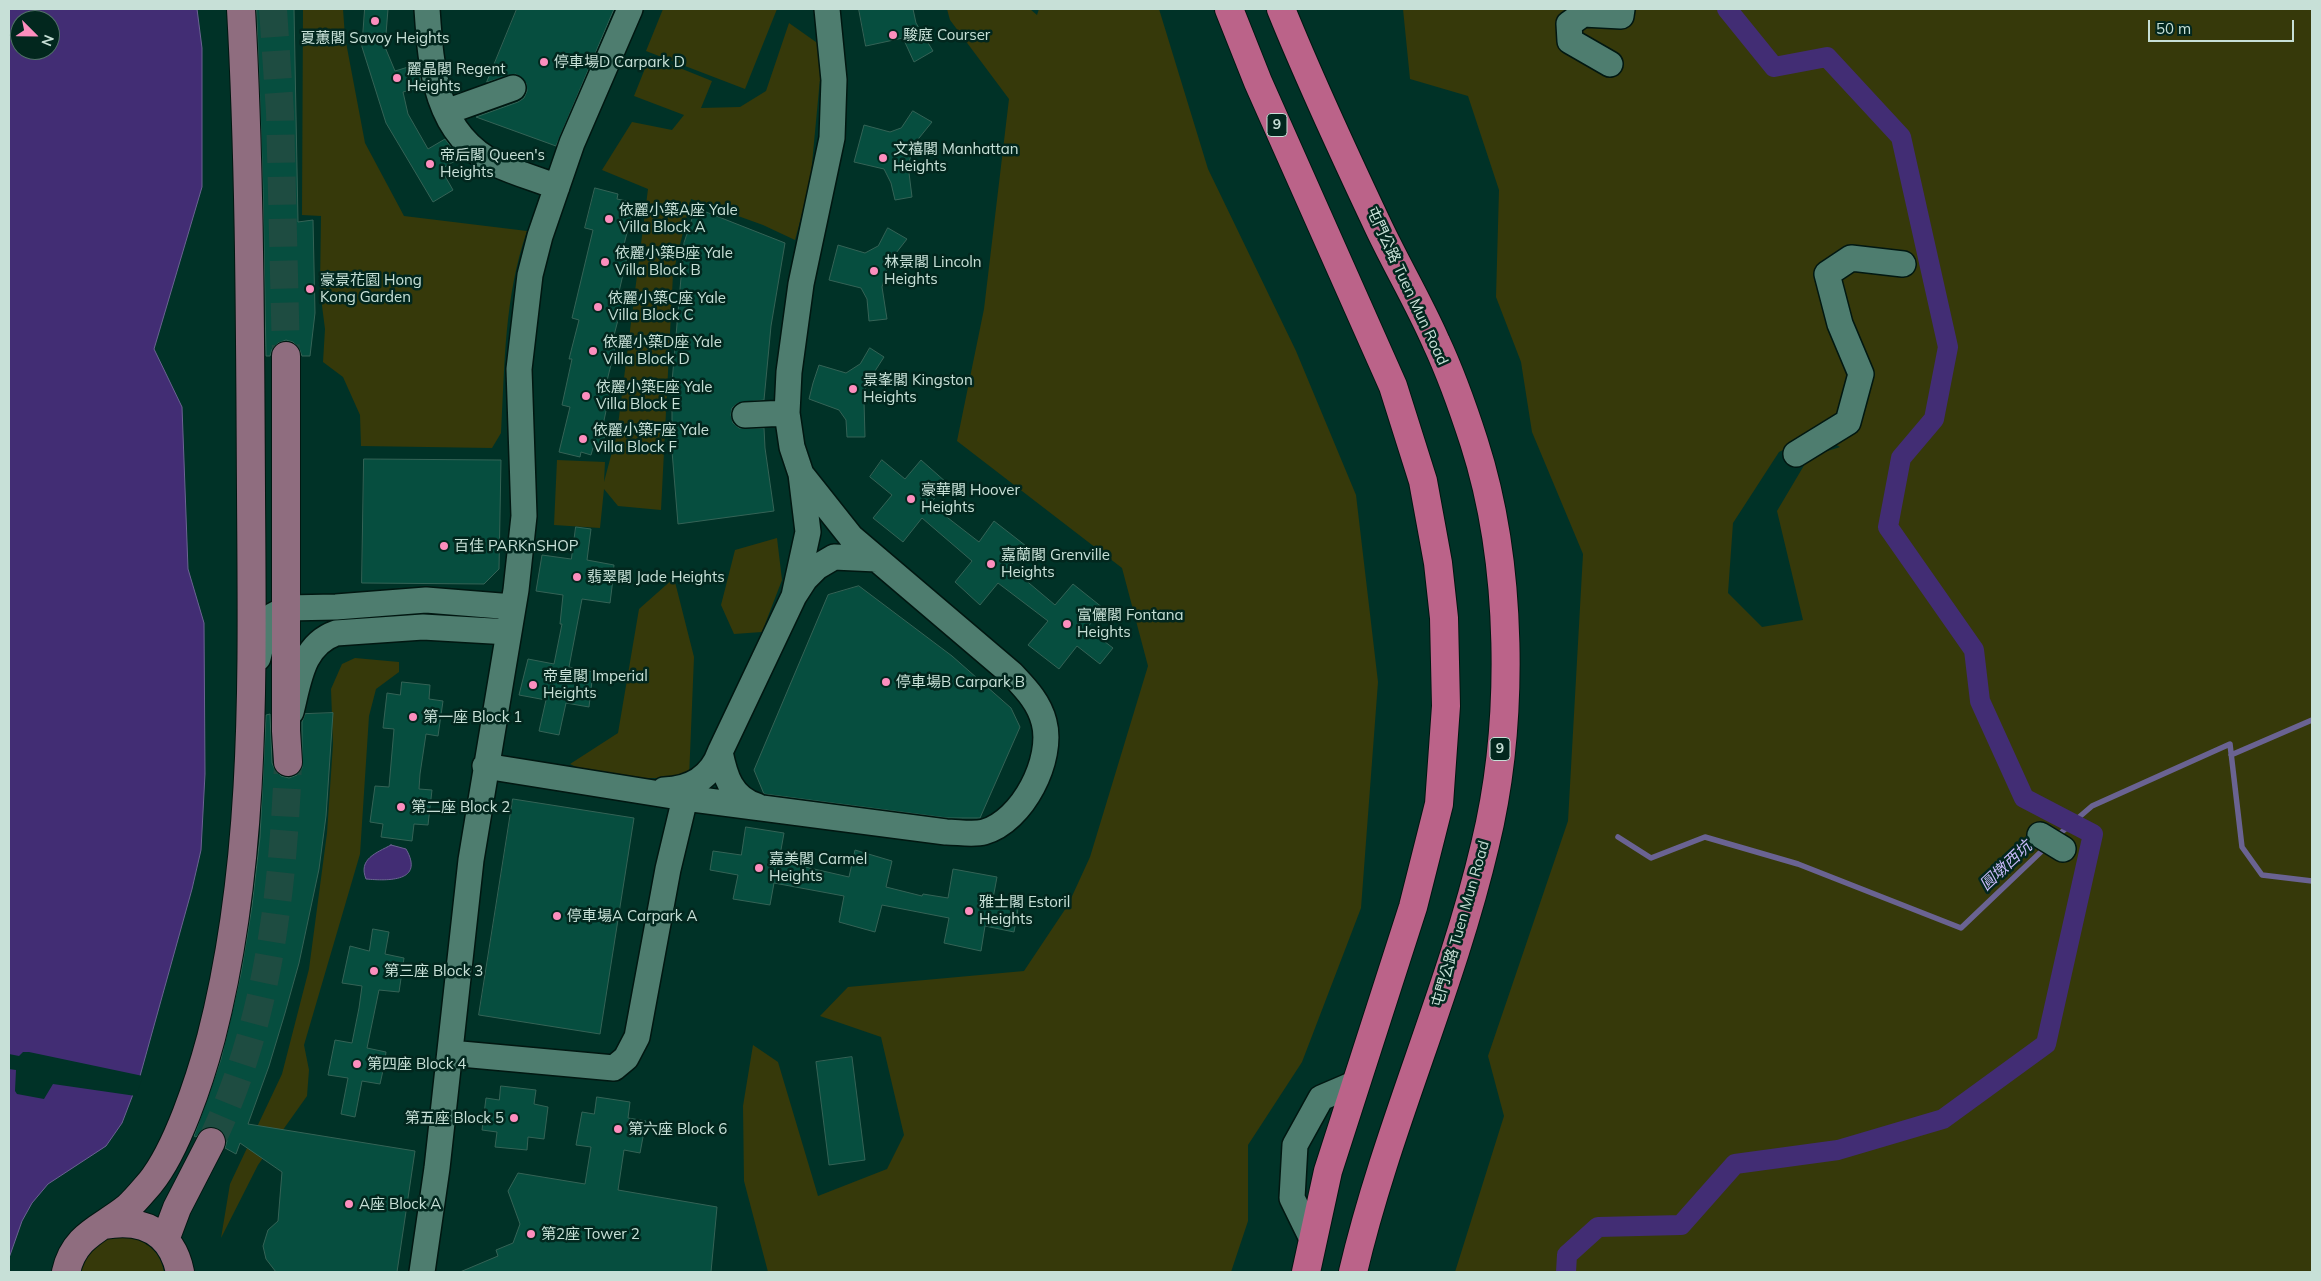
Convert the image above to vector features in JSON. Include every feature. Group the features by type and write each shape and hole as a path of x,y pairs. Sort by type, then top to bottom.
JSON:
{"highway":[{"name":"9","path":"1229,9 1258,82 1393,386 1423,482 1438,563 1444,618 1446,706 1439,804 1413,907 1328,1171 1306,1272"},
{"name":"屯門公路 Tuen Mun Road","path":"1281,9 1379,228 1436,341 1467,421 1486,490 1496,547 1504,615 1505,678 1502,727 1497,780 1486,840 1457,948 1378,1178 1353,1272"}],"main road":[{"path":"66,1272 77,1245 89,1233 104,1225 130,1206 152,1180 176,1136 199,1082 232,949 240,890 250,730 252,602 249,239 241,9"},
{"path":"286,356 286,732 288,762"},
{"path":"164,1240 177,1208 211,1142"},
{"path":"104,1225 121,1222 138,1223 153,1230 164,1240 177,1258 180,1272"}],"street":[{"path":"427,9 430,55 440,100 458,136 495,164 556,187"},
{"path":"422,1272 438,1157 472,860 485,766 513,607 524,516 519,369 530,274 556,187 572,143 630,9"},
{"path":"794,596 808,532 802,474 792,447 786,413 789,372 801,284 832,138 834,80 827,9"},
{"path":"1610,64 1570,41 1569,24 1583,14 1620,16 1622,9"},
{"path":"446,112 513,88"},
{"path":"1796,454 1848,422 1861,374 1840,324 1827,274 1851,258 1903,264"},
{"path":"745,415 786,413"},
{"path":"485,766 774,811 946,832 984,832 1005,822 1019,808 1035,781 1045,751 1044,723 1034,698 1012,674 851,537 802,474"},
{"path":"639,790 672,789 691,785 705,777 716,765 720,752 794,596 817,566 834,557 877,559"},
{"path":"250,730 262,635 272,616 287,608 336,607 426,600 513,607"},
{"path":"286,732 307,655 324,637 336,633 423,627 509,632"},
{"path":"720,752 724,773 731,788 740,799 774,811"},
{"path":"450,1053 614,1068 626,1058 637,1038 668,869 685,798"},
{"path":"2040,835 2063,849"},
{"path":"1313,1241 1292,1198 1295,1145 1321,1098 1356,1083"}],"green space":[{"path":"303,9 343,9 345,37 365,143 404,216 527,231 519,256 510,306 501,433 492,448 361,446 360,415 343,377 323,362 325,329 320,290 321,216 302,215"},
{"path":"663,9 777,9 745,89 646,51"},
{"path":"947,9 1030,9 1037,15 1039,9 1159,9 1208,169 1296,351 1356,495 1378,682 1361,908 1302,1062 1248,1145 1248,1221 1231,1272 768,1272 744,1181 743,1106 753,1045 778,1062 818,1196 887,1169 904,1135 881,1037 820,1016 848,987 1024,971 1068,905 1090,857 1148,666 1122,568 957,441 984,309 1009,99 950,20"},
{"path":"1403,9 2312,9 2312,1272 1455,1272 1504,1116 1488,1056 1568,821 1583,554 1532,432 1521,362 1496,297 1499,190 1468,96 1410,79","holes":["1817,434 1840,447 1809,457 1777,511 1803,620 1762,627 1728,593 1733,523 1779,452"]},
{"path":"789,23 823,47 810,185 795,240 763,225 691,199 673,274 661,510 618,506 604,489 600,528 554,525 557,460 605,462 604,482 617,433 648,189 602,170 632,122 672,130 684,115 634,96 650,56 712,81 701,108 740,107 766,91"},
{"path":"777,538 782,580 762,632 734,634 721,605 735,550"},
{"path":"674,578 694,657 689,778 599,778 570,764 618,733 639,609"},
{"path":"355,658 399,662 399,672 376,689 369,716 360,854 304,1045 309,1070 307,1096 258,1165 221,1238 230,1184 282,1074 309,969 327,833 333,744 331,689 342,664"},
{"path":"117,1235 133,1238 148,1245 158,1256 164,1272 80,1272 85,1259 93,1248 103,1240"}],"shaded area":[{"path":"9,9 197,9 202,48 202,187 154,349 182,407 188,569 204,623 205,774 201,850 140,1076 122,1123 106,1146 48,1184 32,1203 22,1221 9,1258"},
{"path":"391,845 406,849 411,860 411,868 407,874 393,879 366,879 364,866 366,862 374,854"}],"pier":[{"path":"23,1052 143,1076 136,1096 53,1084 44,1099 17,1094 15,1091 16,1070 9,1069 9,1054 19,1056"}],"building":[{"path":"257,9 294,9 298,222 313,220 315,313 310,356 302,356 299,348 293,342 286,340 278,343 272,349 270,356 266,356"},
{"path":"365,9 388,9 385,47 395,71 418,64 422,87 403,92 408,114 428,149 445,139 460,158 441,169 453,190 433,202 386,123 362,47"},
{"name":"停車場D Carpark D","path":"517,9 614,9 556,146 476,117 518,102 524,98 527,91 526,83 516,74 487,82"},
{"name":"駿庭 Courser","path":"859,9 913,9 916,23 933,51 914,62 903,38 866,46"},
{"name":"文禧閣 Manhattan Heights","path":"913,111 932,122 915,143 908,165 912,197 895,200 891,183 884,169 854,162 864,125 890,132 901,128"},
{"path":"595,188 618,194 617,199 627,201 626,208 633,210 622,252 628,253 618,296 624,297 612,343 616,344 606,385 611,387 602,430 606,431 601,450 593,448 591,455 581,452 580,457 559,452 570,407 562,405 572,359 569,359 579,320 572,318 593,230 585,228"},
{"path":"696,208 785,243 771,326 764,400 738,403 732,408 731,415 733,423 739,428 764,428 774,511 678,524 672,451 672,382 684,243"},
{"name":"林景閣 Lincoln Heights","path":"888,228 907,239 889,262 882,287 887,319 869,321 867,299 861,288 829,280 838,245 865,253 878,246"},
{"name":"景峯閣 Kingston Heights","path":"870,348 884,357 866,385 864,401 865,437 847,437 846,420 839,410 809,399 813,383 819,365 846,373 860,364"},
{"path":"364,459 501,460 499,569 484,584 362,583"},
{"path":"882,460 905,479 921,460 947,483 930,504 979,542 994,521 1026,546 1010,567 1055,605 1073,584 1103,608 1087,628 1113,648 1100,664 1077,646 1059,669 1028,645 1048,621 998,583 980,605 955,582 972,561 922,518 903,542 873,518 892,495 870,477"},
{"path":"576,527 591,529 587,560 614,565 610,603 582,599 569,667 593,672 589,707 566,703 559,735 539,731 546,700 519,695 528,659 554,664 562,624 560,624 563,595 536,591 542,555 571,559"},
{"name":"停車場B Carpark B","path":"859,586 952,656 1011,708 1020,727 980,818 947,818 764,794 754,770 828,595"},
{"path":"402,682 430,685 429,699 443,701 438,736 426,734 420,774 419,789 432,790 428,825 414,824 412,841 381,837 383,824 370,822 375,786 389,787 394,729 383,728 387,693 400,695"},
{"path":"333,713 326,816 319,869 299,963 269,1066 248,1124 415,1151 397,1272 276,1272 266,1259 263,1246 268,1230 278,1221 282,1172 240,1143 236,1154 225,1148 227,1141 224,1134 218,1128 210,1126 203,1129 196,1137 194,1136 221,1059 241,973 252,906 260,837 266,715 270,714 272,763 275,770 281,776 289,778 297,775 302,768 302,722 305,714"},
{"name":"停車場A Carpark A","path":"513,799 634,818 600,1034 479,1015"},
{"path":"746,827 784,833 779,861 849,877 855,850 892,861 886,887 922,896 923,894 948,898 953,869 997,877 992,904 1018,909 1014,932 985,926 981,951 944,943 949,918 882,905 875,932 839,922 844,896 774,883 770,905 733,899 738,875 710,870 713,851 741,855"},
{"path":"373,929 389,932 385,954 404,958 399,992 379,990 367,1048 386,1052 384,1066 380,1084 362,1081 355,1117 341,1114 348,1078 328,1075 335,1040 352,1043 359,1008 362,986 342,983 350,946 369,951"},
{"path":"852,1057 865,1160 829,1165 816,1062"},
{"name":"第五座 Block 5","path":"501,1086 536,1090 534,1104 548,1107 544,1139 528,1137 527,1150 495,1147 497,1132 482,1130 486,1098 499,1100"},
{"path":"597,1097 630,1102 628,1118 646,1121 640,1153 624,1150 618,1190 717,1207 711,1272 460,1272 498,1256 496,1250 513,1243 520,1224 508,1191 518,1173 585,1184 591,1147 576,1145 582,1112 594,1114"}],"waterway":[{"path":"1566,1272 1567,1255 1598,1227 1681,1225 1735,1164 1838,1150 1943,1119 2046,1044 2093,834 2024,798 1980,701 1974,650 1888,527 1901,458 1934,419 1948,347 1901,137 1827,57 1774,67 1727,9"},
{"path":"2231,755 2312,720"},
{"name":"圓墩西坑","path":"2056,837 2092,806 2230,744 2242,847 2262,875 2312,881"},
{"name":"圓墩西坑","path":"1618,837 1651,858 1705,837 1798,864 1961,928 2046,847"}],"tunnel":[{"path":"273,9 280,112 286,356"},
{"path":"211,1142 230,1097 246,1051 259,1004 269,956 282,859 288,762"}],"place":[{"name":"夏蕙閣 Savoy Heights","path":"375,21"},
{"name":"駿庭 Courser","path":"893,35"},
{"name":"停車場D Carpark D","path":"544,62"},
{"name":"麗晶閣 Regent Heights","path":"397,78"},
{"name":"文禧閣 Manhattan Heights","path":"883,158"},
{"name":"帝后閣 Queen's Heights","path":"430,164"},
{"name":"依麗小築A座 Yale Villa Block A","path":"609,219"},
{"name":"依麗小築B座 Yale Villa Block B","path":"605,262"},
{"name":"林景閣 Lincoln Heights","path":"874,271"},
{"name":"豪景花園 Hong Kong Garden","path":"310,289"},
{"name":"依麗小築C座 Yale Villa Block C","path":"598,307"},
{"name":"依麗小築D座 Yale Villa Block D","path":"593,351"},
{"name":"景峯閣 Kingston Heights","path":"853,389"},
{"name":"依麗小築E座 Yale Villa Block E","path":"586,396"},
{"name":"依麗小築F座 Yale Villa Block F","path":"583,439"},
{"name":"豪華閣 Hoover Heights","path":"911,499"},
{"name":"百佳 PARKnSHOP","path":"444,546"},
{"name":"嘉蘭閣 Grenville Heights","path":"991,564"},
{"name":"翡翠閣 Jade Heights","path":"577,577"},
{"name":"富儷閣 Fontana Heights","path":"1067,624"},
{"name":"停車場B Carpark B","path":"886,682"},
{"name":"帝皇閣 Imperial Heights","path":"533,685"},
{"name":"第一座 Block 1","path":"413,717"},
{"name":"第二座 Block 2","path":"401,807"},
{"name":"嘉美閣 Carmel Heights","path":"759,868"},
{"name":"雅士閣 Estoril Heights","path":"969,911"},
{"name":"停車場A Carpark A","path":"557,916"},
{"name":"第三座 Block 3","path":"374,971"},
{"name":"第四座 Block 4","path":"357,1064"},
{"name":"第五座 Block 5","path":"514,1118"},
{"name":"第六座 Block 6","path":"618,1129"},
{"name":"A座 Block A","path":"349,1204"},
{"name":"第2座 Tower 2","path":"531,1234"}]}
